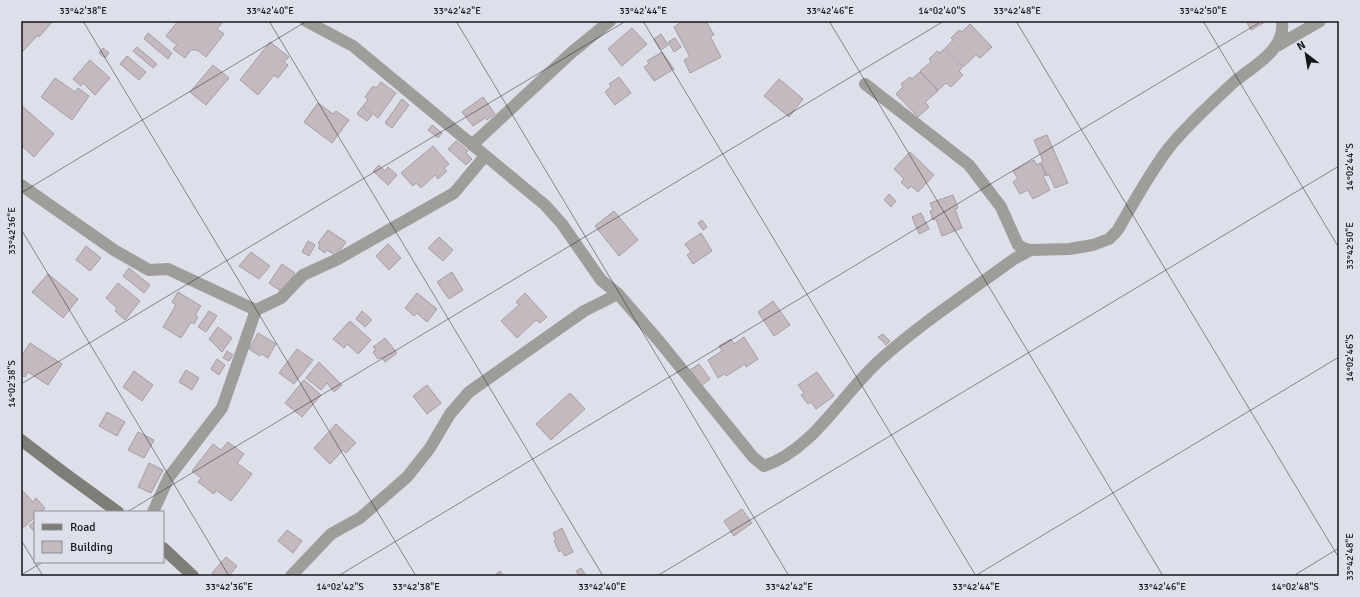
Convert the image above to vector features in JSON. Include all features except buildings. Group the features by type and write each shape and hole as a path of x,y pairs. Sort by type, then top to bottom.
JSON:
{"street":[{"path":"306,21 353,46 545,205 562,224 602,280 618,294 659,341 753,457 764,466 788,455 804,442 879,361 900,343 1014,259 1031,250"},
{"path":"472,145 571,52 610,21"},
{"path":"1277,46 1282,34 1282,21"},
{"path":"865,84 969,165 1001,207 1018,245 1031,250 1093,245 1109,239 1117,231 1168,149 1186,128 1234,82 1277,46 1320,21"},
{"path":"153,511 169,477 222,408 256,310 281,298 303,275 338,259 454,193 485,156"},
{"path":"21,185 114,250 149,270 168,269 256,310"},
{"path":"291,576 331,534 360,518 407,477 430,448 450,414 469,392 584,311 618,294"},
{"path":"21,440 117,511"},
{"path":"164,549 193,576"}]}
